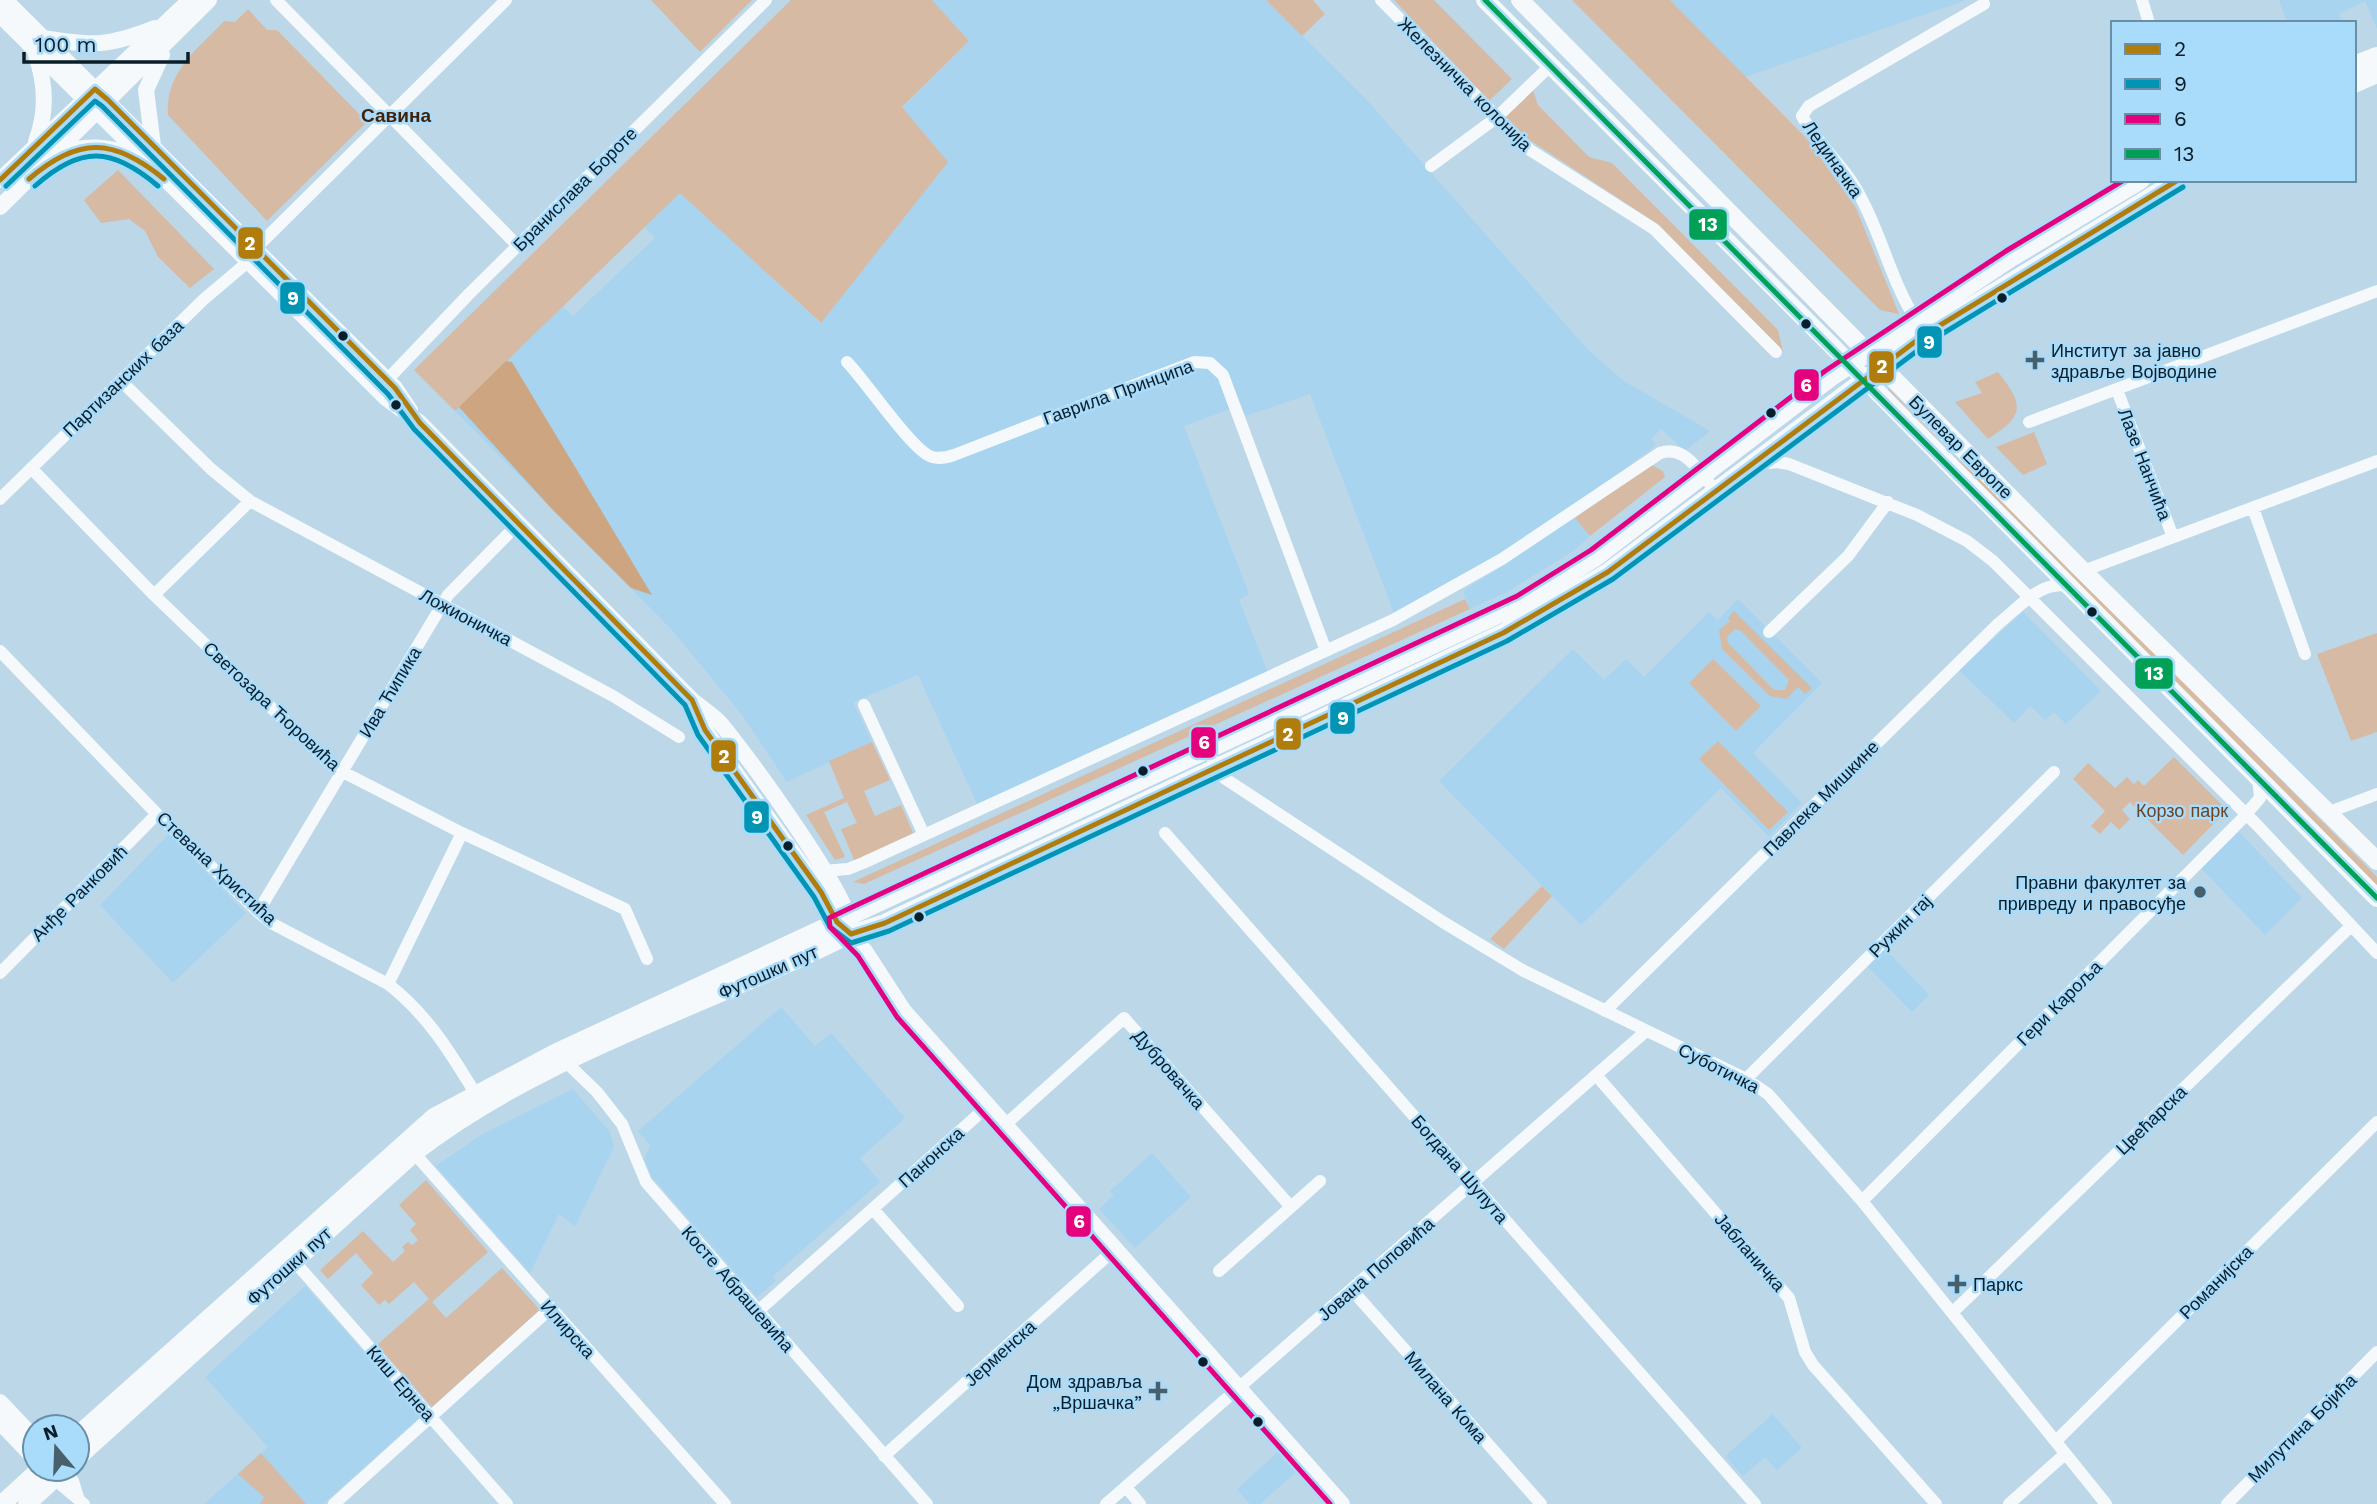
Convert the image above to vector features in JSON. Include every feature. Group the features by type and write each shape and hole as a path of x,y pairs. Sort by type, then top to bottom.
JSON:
{"main road":[{"name":"Булевар Европе","path":"1485,0 1865,379 2041,561 2377,898"},
{"name":"Булевар Европе","path":"1520,0 2083,571 2377,861"},
{"path":"2356,64 2377,56"},
{"path":"2356,84 2377,74"},
{"name":"Футошки пут","path":"91,1423 434,1117 475,1093 1521,604 1596,557 1850,364 2011,258 2138,182"},
{"name":"Футошки пут","path":"91,1440 414,1153 473,1110 567,1063 851,934 885,923 1503,633 1608,572 1924,335 2175,182"},
{"name":"Футошки пут","path":"2,1504 36,1483"},
{"name":"Футошки пут","path":"27,1504 46,1483"}],"street":[{"path":"5,0 83,101 148,153 387,380 420,423 692,700 719,722 768,787 823,871 851,934 904,1011 1342,1504"},
{"path":"148,153 146,90 174,26 190,0"},
{"path":"0,180 96,89 209,0"},
{"path":"276,0 517,246"},
{"name":"Партизанских база","path":"0,499 253,254 506,0"},
{"name":"Бранислава Бороте","path":"387,380 517,246 766,0"},
{"name":"Железничка колонија","path":"1381,0 1496,118 1531,150 1654,229 1776,352"},
{"path":"2142,0 2148,21"},
{"name":"Лединачка","path":"1916,320 1902,297 1879,235 1859,194 1802,117 1809,106 1984,4"},
{"path":"0,15 108,100 148,153"},
{"path":"38,44 108,44 174,26"},
{"path":"0,206 96,113 174,26"},
{"path":"35,146 44,115 45,91 38,44"},
{"path":"1431,166 1496,118 1550,66"},
{"path":"50,158 70,149 93,146 148,153"},
{"path":"253,254 386,398 420,423"},
{"path":"2029,422 2377,291"},
{"name":"Гаврила Принципа","path":"848,362 930,457 954,455 1194,362 1210,363 1223,375 1326,651"},
{"name":"Ложионичка","path":"121,381 211,469 250,501 613,696 679,737"},
{"name":"Лазе Нанчића","path":"2117,390 2173,537"},
{"path":"1785,439 1780,454 1789,464"},
{"path":"823,871 848,870 1393,620 1502,559 1660,453 1671,449 1683,454 1717,491"},
{"name":"Лазе Нанчића","path":"2083,571 2377,461"},
{"path":"1752,465 1777,462 1789,464 1888,502 1967,541 1993,561 2251,809 2377,953"},
{"name":"Светозара Ћоровића","path":"32,468 153,596 342,772 462,833 625,909 647,959"},
{"path":"153,596 250,501"},
{"path":"1769,632 1848,556 1888,502"},
{"path":"2253,508 2305,654"},
{"name":"Ива Ћипика","path":"258,912 448,595 519,523"},
{"path":"2041,561 2047,574 2041,590"},
{"name":"Павлека Мишкине","path":"1605,1011 1988,634 2041,590 2054,585 2067,586"},
{"name":"Стевана Христића","path":"0,651 157,814 258,912 271,923 388,984 438,1032 475,1093"},
{"path":"692,700 705,730 821,892 844,919"},
{"path":"864,705 924,835"},
{"path":"1216,768 1214,753 1220,746"},
{"name":"Суботичка","path":"1216,768 1222,776 1443,922 1524,971 1746,1079 1768,1094 1861,1201 2106,1504"},
{"name":"Ружин гај","path":"1746,1079 2054,772"},
{"path":"2251,809 2261,795 2258,778"},
{"path":"2329,812 2377,794"},
{"path":"2251,809 2279,799"},
{"name":"Гери Кароља","path":"1861,1201 2251,809"},
{"name":"Анђе Ранковић","path":"0,973 157,814"},
{"path":"388,984 462,833"},
{"name":"Богдана Шупута","path":"1165,833 1755,1504"},
{"name":"Цвећарска","path":"1952,1314 2351,926"},
{"name":"Дубровачка","path":"1006,1124 1124,1018 1291,1207"},
{"name":"Јована Поповића","path":"1106,1504 1645,1032"},
{"name":"Косте Абрашевића","path":"567,1063 597,1092 622,1124 646,1182 927,1504"},
{"name":"Јабланичка","path":"1596,1075 1789,1298 1805,1352 1813,1365 1936,1504"},
{"name":"Панонска","path":"757,1312 989,1105"},
{"name":"Романијска","path":"2056,1441 2377,1122"},
{"name":"Илирска","path":"414,1153 725,1504"},
{"path":"1219,1271 1320,1181"},
{"path":"873,1209 958,1306"},
{"name":"Јерменска","path":"884,1456 1115,1249"},
{"name":"Киш Ернеа","path":"294,1261 508,1504"},
{"name":"Милана Кома","path":"1352,1290 1541,1504"},
{"path":"334,1504 550,1309"},
{"name":"Милутина Бојића","path":"2227,1504 2377,1352"},
{"path":"0,1402 21,1424"},
{"path":"0,1422 21,1444"},
{"path":"2009,1504 2065,1454"},
{"path":"68,1483 81,1501"},
{"path":"1126,1487 1140,1504"}],"shaded area":[{"path":"932,0 1266,0 1364,97 1589,351 1624,381 1710,431 1685,451 1661,429 1651,439 1656,445 1579,504 1493,559 1394,613 1310,394 1246,416 1241,405 1184,426 1249,594 1239,600 1268,673 978,806 918,675 853,702 872,742 787,782 742,715 672,630 455,411 562,306 573,316 655,238 645,228 680,192 820,323 902,108 969,41"},
{"path":"1670,0 1966,0 1745,77"},
{"path":"2279,0 2377,0 2377,29 2365,1 2339,14 2341,21 2286,21"},
{"path":"506,361 512,362 652,595 631,588 551,508 459,407"},
{"path":"1575,518 1590,536 1575,550 1507,592 1470,609 1463,591"},
{"path":"1738,599 1822,683 1753,753 1802,803 1769,837 1721,788 1581,925 1439,781 1573,649 1604,680 1626,659 1644,677 1709,612 1718,620"},
{"path":"2023,612 2101,691 2066,724 2054,712 2045,720 2030,706 2014,723 1959,670"},
{"path":"2239,832 2302,898 2265,935 2201,868"},
{"path":"169,834 246,913 173,983 100,905"},
{"path":"1883,947 1929,995 1912,1012 1865,964"},
{"path":"781,1007 815,1046 831,1033 905,1118 860,1158 880,1182 773,1276 776,1281 757,1297 652,1177 644,1160 650,1145 638,1131"},
{"path":"573,1089 610,1132 614,1147 575,1226 559,1214 530,1273 436,1166 481,1135"},
{"path":"1152,1153 1191,1197 1135,1248 1099,1209 1114,1195 1110,1191"},
{"path":"305,1286 421,1416 323,1504 204,1504 268,1447 205,1377"},
{"path":"1773,1414 1802,1448 1777,1470 1765,1457 1743,1476 1725,1456"},
{"path":"1278,1452 1296,1472 1260,1504 1250,1504 1237,1489"}],"green space":[{"path":"651,0 752,0 700,52"},
{"path":"791,0 932,0 969,41 902,107 948,162 821,323 680,193 455,411 414,370"},
{"path":"1266,0 1313,0 1325,14 1302,36"},
{"path":"1394,0 1434,0 1512,79 1489,101"},
{"path":"1572,0 1670,0 1807,139 1856,208 1899,314 1880,310"},
{"path":"248,9 267,30 277,30 367,122 267,221 168,115 172,86 185,63 224,21 235,22"},
{"path":"1533,90 1538,105 1589,157 1612,163 1778,330 1783,352 1659,225 1519,133 1503,116"},
{"path":"118,170 214,269 190,288 158,257 145,231 129,219 101,223 84,200"},
{"path":"1998,372 2013,394 2017,410 2009,424 1988,439 1955,402 1982,393 1975,382"},
{"path":"1889,389 1953,456 1993,489 2377,877 2377,886 1887,391"},
{"path":"2034,432 2047,464 2023,475 1996,447"},
{"path":"1650,464 1663,471 1665,477 1590,536 1575,518"},
{"path":"1465,599 1470,609 864,884 853,882"},
{"path":"1734,611 1812,688 1805,694 1798,687 1786,699 1770,696 1722,649 1719,630 1730,621 1728,618","holes":["1735,629 1741,631 1789,680 1785,690 1774,690 1728,643 1727,637"]},
{"path":"2377,633 2377,732 2351,741 2317,654"},
{"path":"1713,659 1761,706 1736,731 1689,683"},
{"path":"1718,741 1788,812 1769,830 1699,759"},
{"path":"872,742 890,780 864,791 875,816 901,805 914,835 855,862 841,829 857,823 847,802 824,812 845,857 835,860 806,815 844,798 829,761"},
{"name":"Корзо парк","path":"2174,757 2227,810 2183,855 2130,802 2122,810 2130,819 2119,830 2111,822 2100,834 2091,826 2105,811 2073,779 2088,763 2115,788 2127,777 2134,784 2138,780 2144,786"},
{"path":"1542,886 1552,896 1504,949 1490,939"},
{"path":"426,1180 488,1252 432,1302 446,1318 502,1268 540,1310 432,1407 377,1345 429,1299 414,1282 389,1304 385,1300 379,1305 361,1285 373,1273 356,1253 328,1279 320,1270 363,1231 393,1262 405,1251 402,1247 408,1242 412,1245 418,1240 410,1230 416,1224 399,1205"},
{"path":"261,1453 306,1504 260,1504 264,1497 238,1474"}],"transit line":[{"name":"13","path":"1485,0 2377,898"},
{"name":"2","path":"0,180 95,89 108,100 395,388 420,423 692,700 705,730 821,892 837,922 851,934 885,923 1503,633 1608,572 1924,335 2175,182"},
{"name":"9","path":"6,186 95,101 102,106 388,394 414,429 685,705 698,735 814,897 830,927 851,943 889,931 1507,641 1613,579 1929,342 2183,187"},
{"name":"2","path":"29,179 64,155 81,149 96,148 129,156 164,179"},
{"name":"9","path":"35,186 67,163 96,156 126,164 158,186"},
{"name":"6","path":"1330,1504 897,1017 858,956 830,927 829,918 1517,596 1591,550 1825,371 2006,251 2121,182"}],"place":[{"name":"Институт за јавно здравље Војводине","path":"2035,360"},
{"name":"Правни факултет за привреду и правосуђе","path":"2200,892"},
{"name":"Паркс","path":"1957,1284"},
{"name":"Дом здравља „Вршачка”","path":"1158,1391"}],"district":[{"name":"Савина","path":"396,115"}]}
